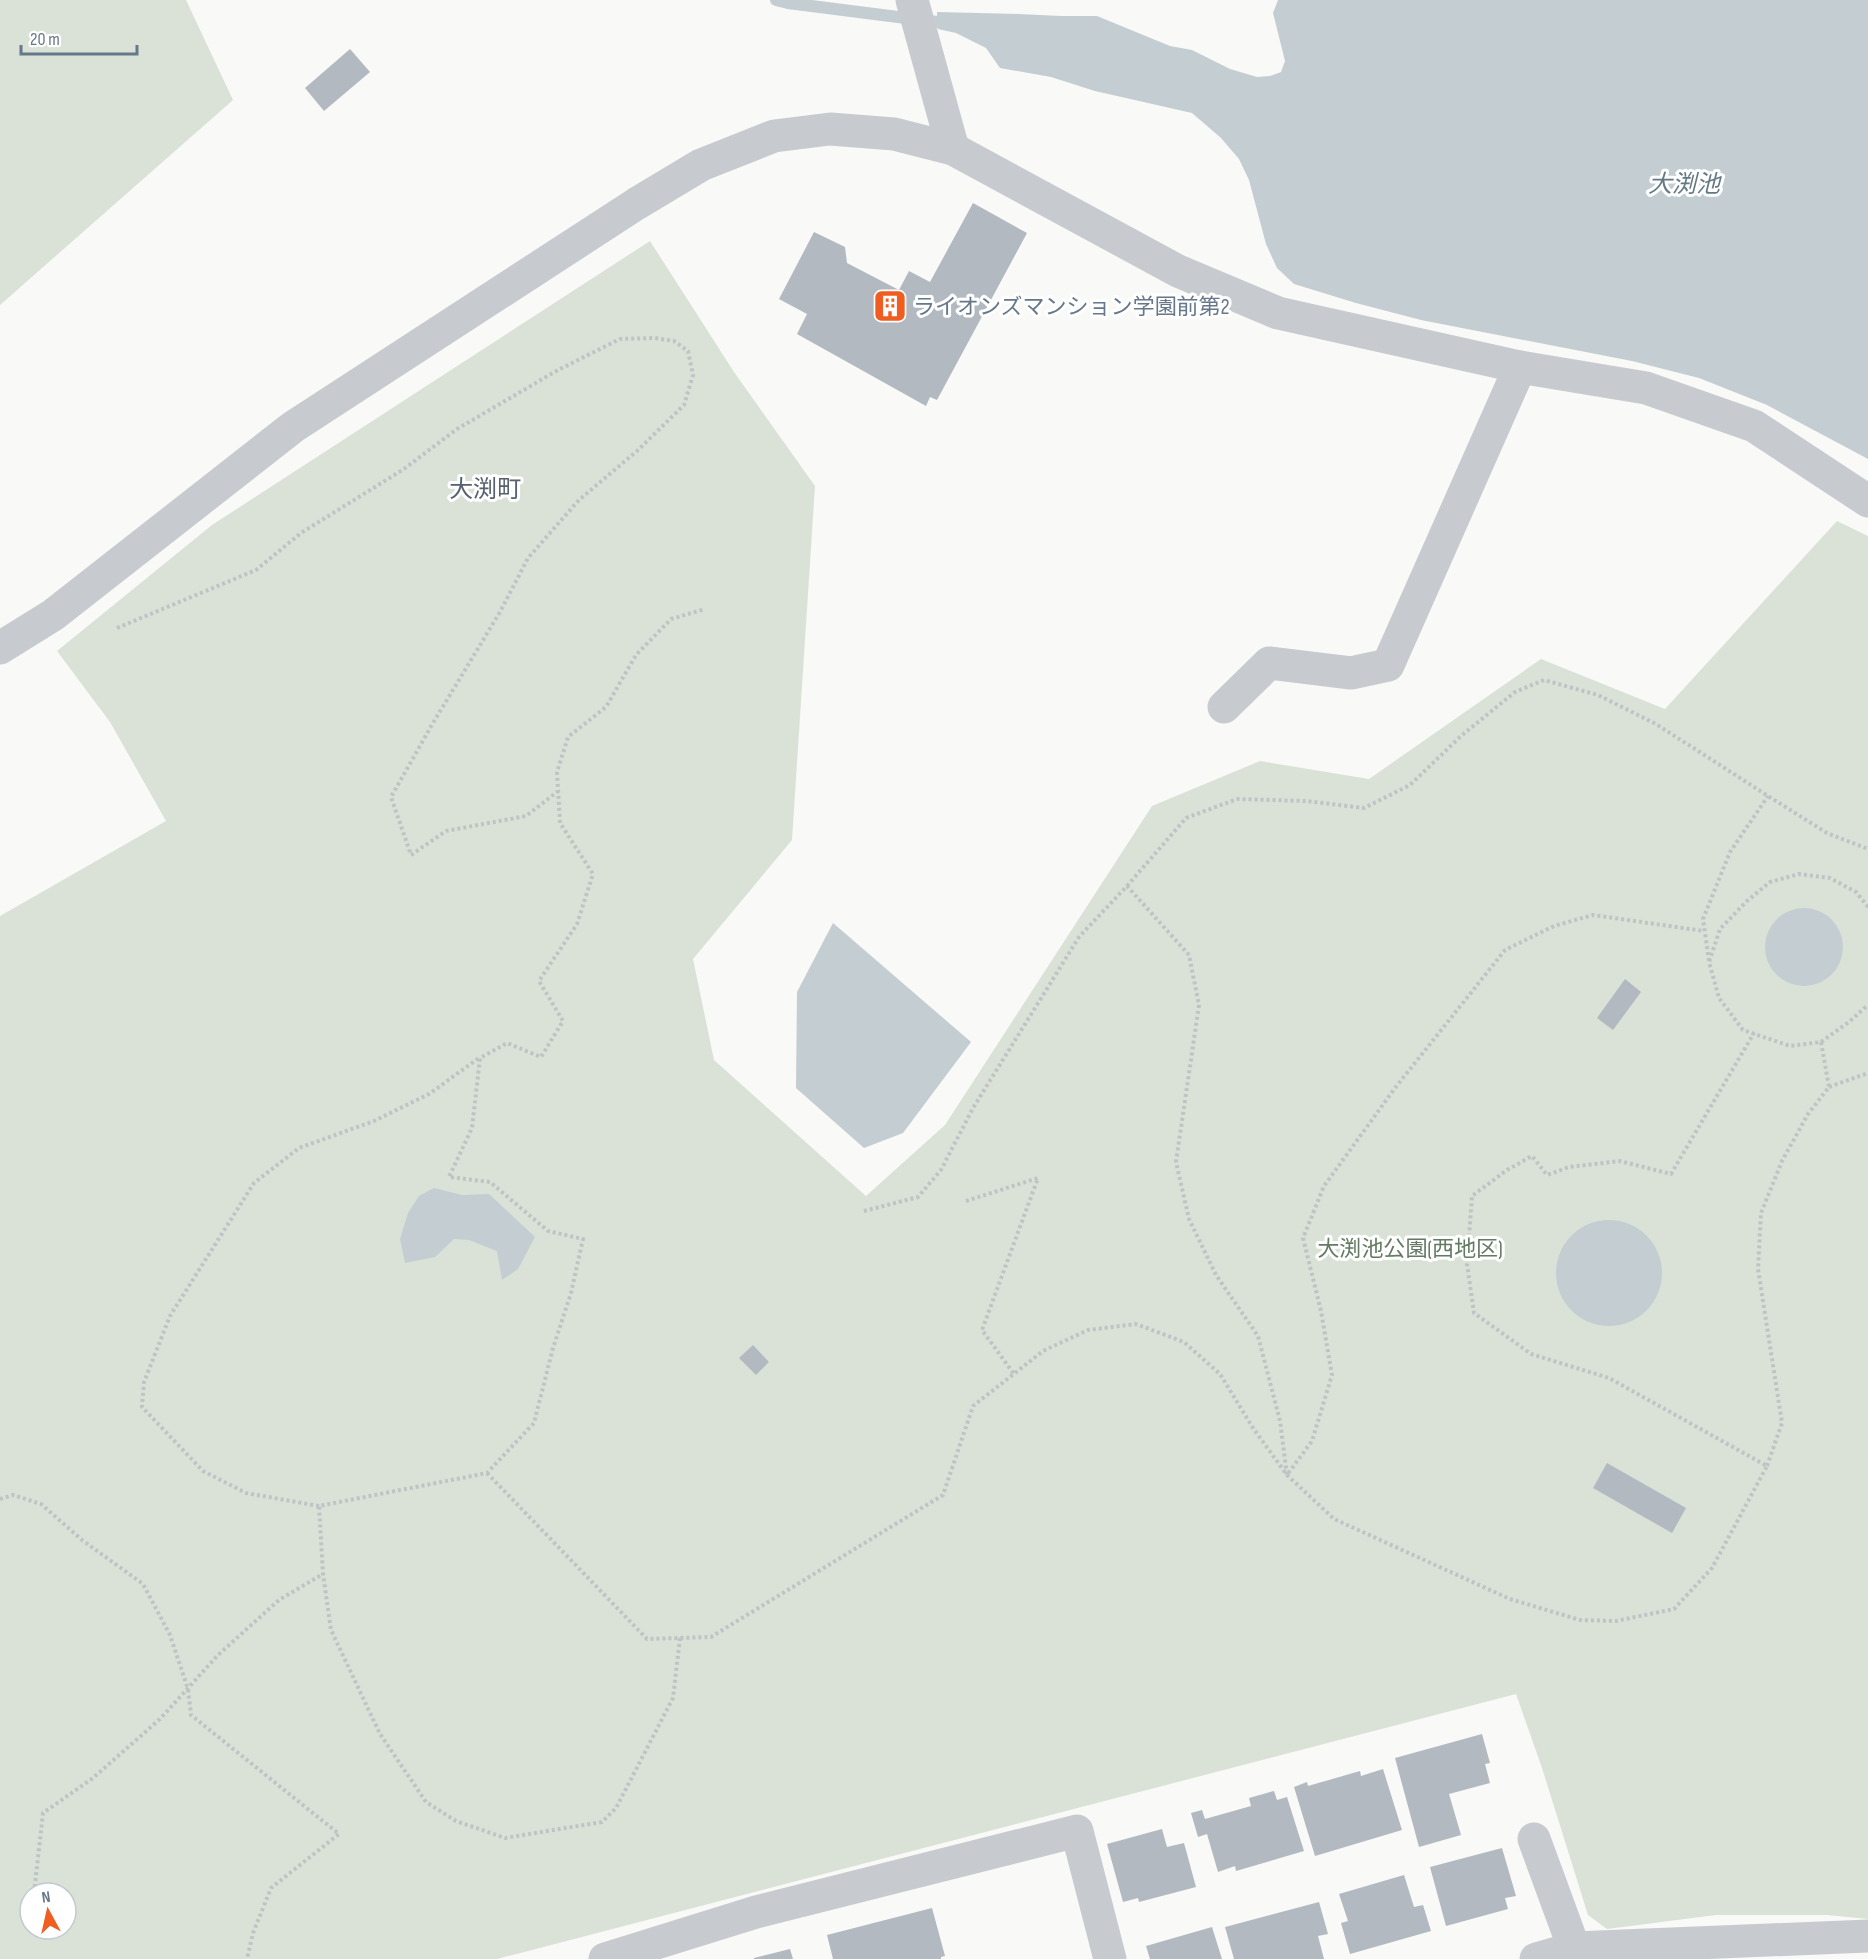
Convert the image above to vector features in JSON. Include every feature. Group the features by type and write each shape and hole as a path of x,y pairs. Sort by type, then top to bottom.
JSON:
{"street":[{"path":"912,0 953,149"},
{"path":"0,648 53,615 293,427 636,204 701,165 774,136 830,129 894,134 953,149 1178,271 1278,313 1520,367 1646,388 1754,426 1868,501"},
{"path":"1224,707 1269,663 1351,673 1388,665 1520,367"},
{"path":"605,1959 756,1912 1077,1831 1110,1959"},
{"path":"1534,1839 1576,1954"},
{"path":"1536,1959 1576,1954 1868,1936"}],"path":[{"path":"117,628 256,570 302,533 404,469 457,429 558,370 620,339 656,338 674,341 688,351 693,375 684,405 637,451 579,500 528,558 500,612 391,797 411,855 446,831 526,816 558,792"},
{"path":"480,1058 472,1128 449,1177 490,1182 548,1231 583,1239 571,1293 553,1348 534,1423 487,1473 319,1506 246,1493 203,1471 142,1407 144,1382 170,1316 254,1183 298,1148 374,1121 429,1094 480,1058 507,1043 541,1057 563,1021 539,981 577,924 593,873 560,823 557,772 568,737 606,707 636,655 671,619 705,609"},
{"path":"864,1211 918,1197 941,1170 973,1108 1079,937 1186,818 1237,799 1306,801 1364,808 1410,784 1461,736 1515,692 1544,680 1598,695 1656,724 1827,833 1868,849"},
{"path":"1768,796 1730,852 1702,919 1709,962 1719,998 1743,1030 1790,1046 1821,1042 1868,1005"},
{"path":"1709,962 1720,929 1747,901 1770,882 1799,874 1830,878 1856,892 1868,907"},
{"path":"1127,886 1189,955 1198,1005 1176,1162 1188,1219 1216,1275 1258,1336 1280,1421 1287,1475"},
{"path":"1287,1475 1312,1442 1332,1375 1321,1311 1303,1238 1324,1185 1395,1088 1505,950 1554,926 1593,915 1704,932"},
{"path":"1754,1033 1671,1174 1620,1161 1569,1167 1547,1175 1532,1156 1507,1170 1472,1196 1467,1264 1474,1313 1531,1354 1609,1378 1767,1466"},
{"path":"1821,1042 1829,1087"},
{"path":"487,1473 647,1639 711,1637 943,1495 973,1406 1042,1351 1088,1330 1136,1324 1184,1342 1221,1374 1253,1428 1287,1475 1334,1519 1510,1599 1580,1620 1616,1621 1674,1609 1712,1568 1767,1466 1782,1423 1758,1269 1761,1214 1782,1161 1808,1114 1829,1087 1868,1073"},
{"path":"966,1202 1038,1178 982,1330 1014,1374"},
{"path":"0,1499 13,1495 41,1504 82,1540 143,1584 170,1635 188,1689 191,1716 339,1834 271,1888 253,1933 247,1959"},
{"path":"319,1506 323,1574 330,1630 380,1734 426,1802 456,1821 504,1838 602,1822 616,1808 674,1698 680,1638"},
{"path":"35,1881 43,1813 93,1778 160,1719 218,1655 279,1600 323,1574"}],"green space":[{"path":"0,0 186,0 233,100 0,305"},
{"name":"大渕池公園(西地区)","path":"650,241 734,372 815,486 792,840 693,959 714,1060 866,1196 945,1125 1152,806 1260,761 1369,779 1541,659 1665,709 1837,521 1868,536 1868,1919 1827,1915 1716,1915 1607,1929 1588,1915 1516,1694 497,1959 0,1959 0,916 166,821 110,722 57,651 212,525"}],"water":[{"name":"大渕池","path":"1278,0 1868,0 1868,459 1767,405 1699,378 1632,361 1421,320 1294,284 1277,268 1266,244 1249,180 1239,159 1221,138 1192,113 1095,91 1051,77 1000,68 986,48 956,33 938,29 937,12 1097,16 1170,46 1192,50 1230,69 1257,77 1270,76 1281,72 1285,61 1273,13"},
{"path":"1796,908 1812,908 1826,914 1837,925 1843,939 1843,955 1837,969 1826,980 1812,986 1796,986 1782,980 1771,969 1765,955 1765,939 1771,925 1782,914"},
{"path":"833,923 971,1042 903,1133 864,1148 796,1088 797,992"},
{"path":"434,1188 462,1195 489,1194 535,1237 518,1269 502,1280 497,1251 469,1240 454,1239 435,1257 405,1263 400,1239 408,1213 419,1196"},
{"path":"1609,1220 1629,1224 1646,1236 1658,1253 1662,1273 1658,1293 1646,1310 1629,1322 1609,1326 1589,1322 1572,1310 1560,1293 1556,1273 1560,1253 1572,1236 1589,1224"}],"building":[{"path":"350,49 370,72 324,111 305,88"},
{"name":"ライオンズマンション学園前第2","path":"973,203 1027,233 937,400 930,397 926,406 797,334 807,314 779,299 814,232 845,247 847,263 899,290 909,271 930,282"},
{"path":"1625,979 1641,992 1613,1030 1597,1018"},
{"path":"753,1345 769,1362 756,1375 739,1358"},
{"path":"1607,1463 1686,1508 1672,1533 1593,1488"},
{"path":"1482,1734 1490,1763 1485,1764 1490,1783 1449,1794 1461,1835 1419,1847 1395,1758"},
{"path":"1383,1769 1402,1830 1315,1856 1294,1787 1307,1782 1308,1786 1360,1771 1361,1776"},
{"path":"1274,1791 1277,1800 1287,1797 1304,1851 1236,1871 1235,1866 1218,1872 1207,1834 1198,1837 1191,1813 1202,1810 1205,1819 1251,1806 1249,1798"},
{"path":"1162,1829 1167,1847 1184,1843 1196,1887 1139,1902 1138,1898 1123,1902 1107,1844"},
{"path":"1502,1848 1516,1896 1505,1898 1508,1909 1446,1926 1430,1867"},
{"path":"1404,1875 1414,1907 1423,1905 1431,1931 1350,1954 1341,1923 1348,1921 1339,1894"},
{"path":"1319,1902 1328,1934 1318,1936 1324,1959 1234,1959 1225,1927"},
{"path":"932,1908 945,1956 941,1959 833,1959 827,1935"},
{"path":"1212,1927 1222,1959 1150,1959 1146,1946"},
{"path":"790,1949 793,1959 754,1959 754,1958"}],"waterway":[{"path":"776,0 953,24"}],"place":[{"name":"ライオンズマンション学園前第2","path":"890,306"}],"district":[{"name":"大渕町","path":"485,489"}]}
